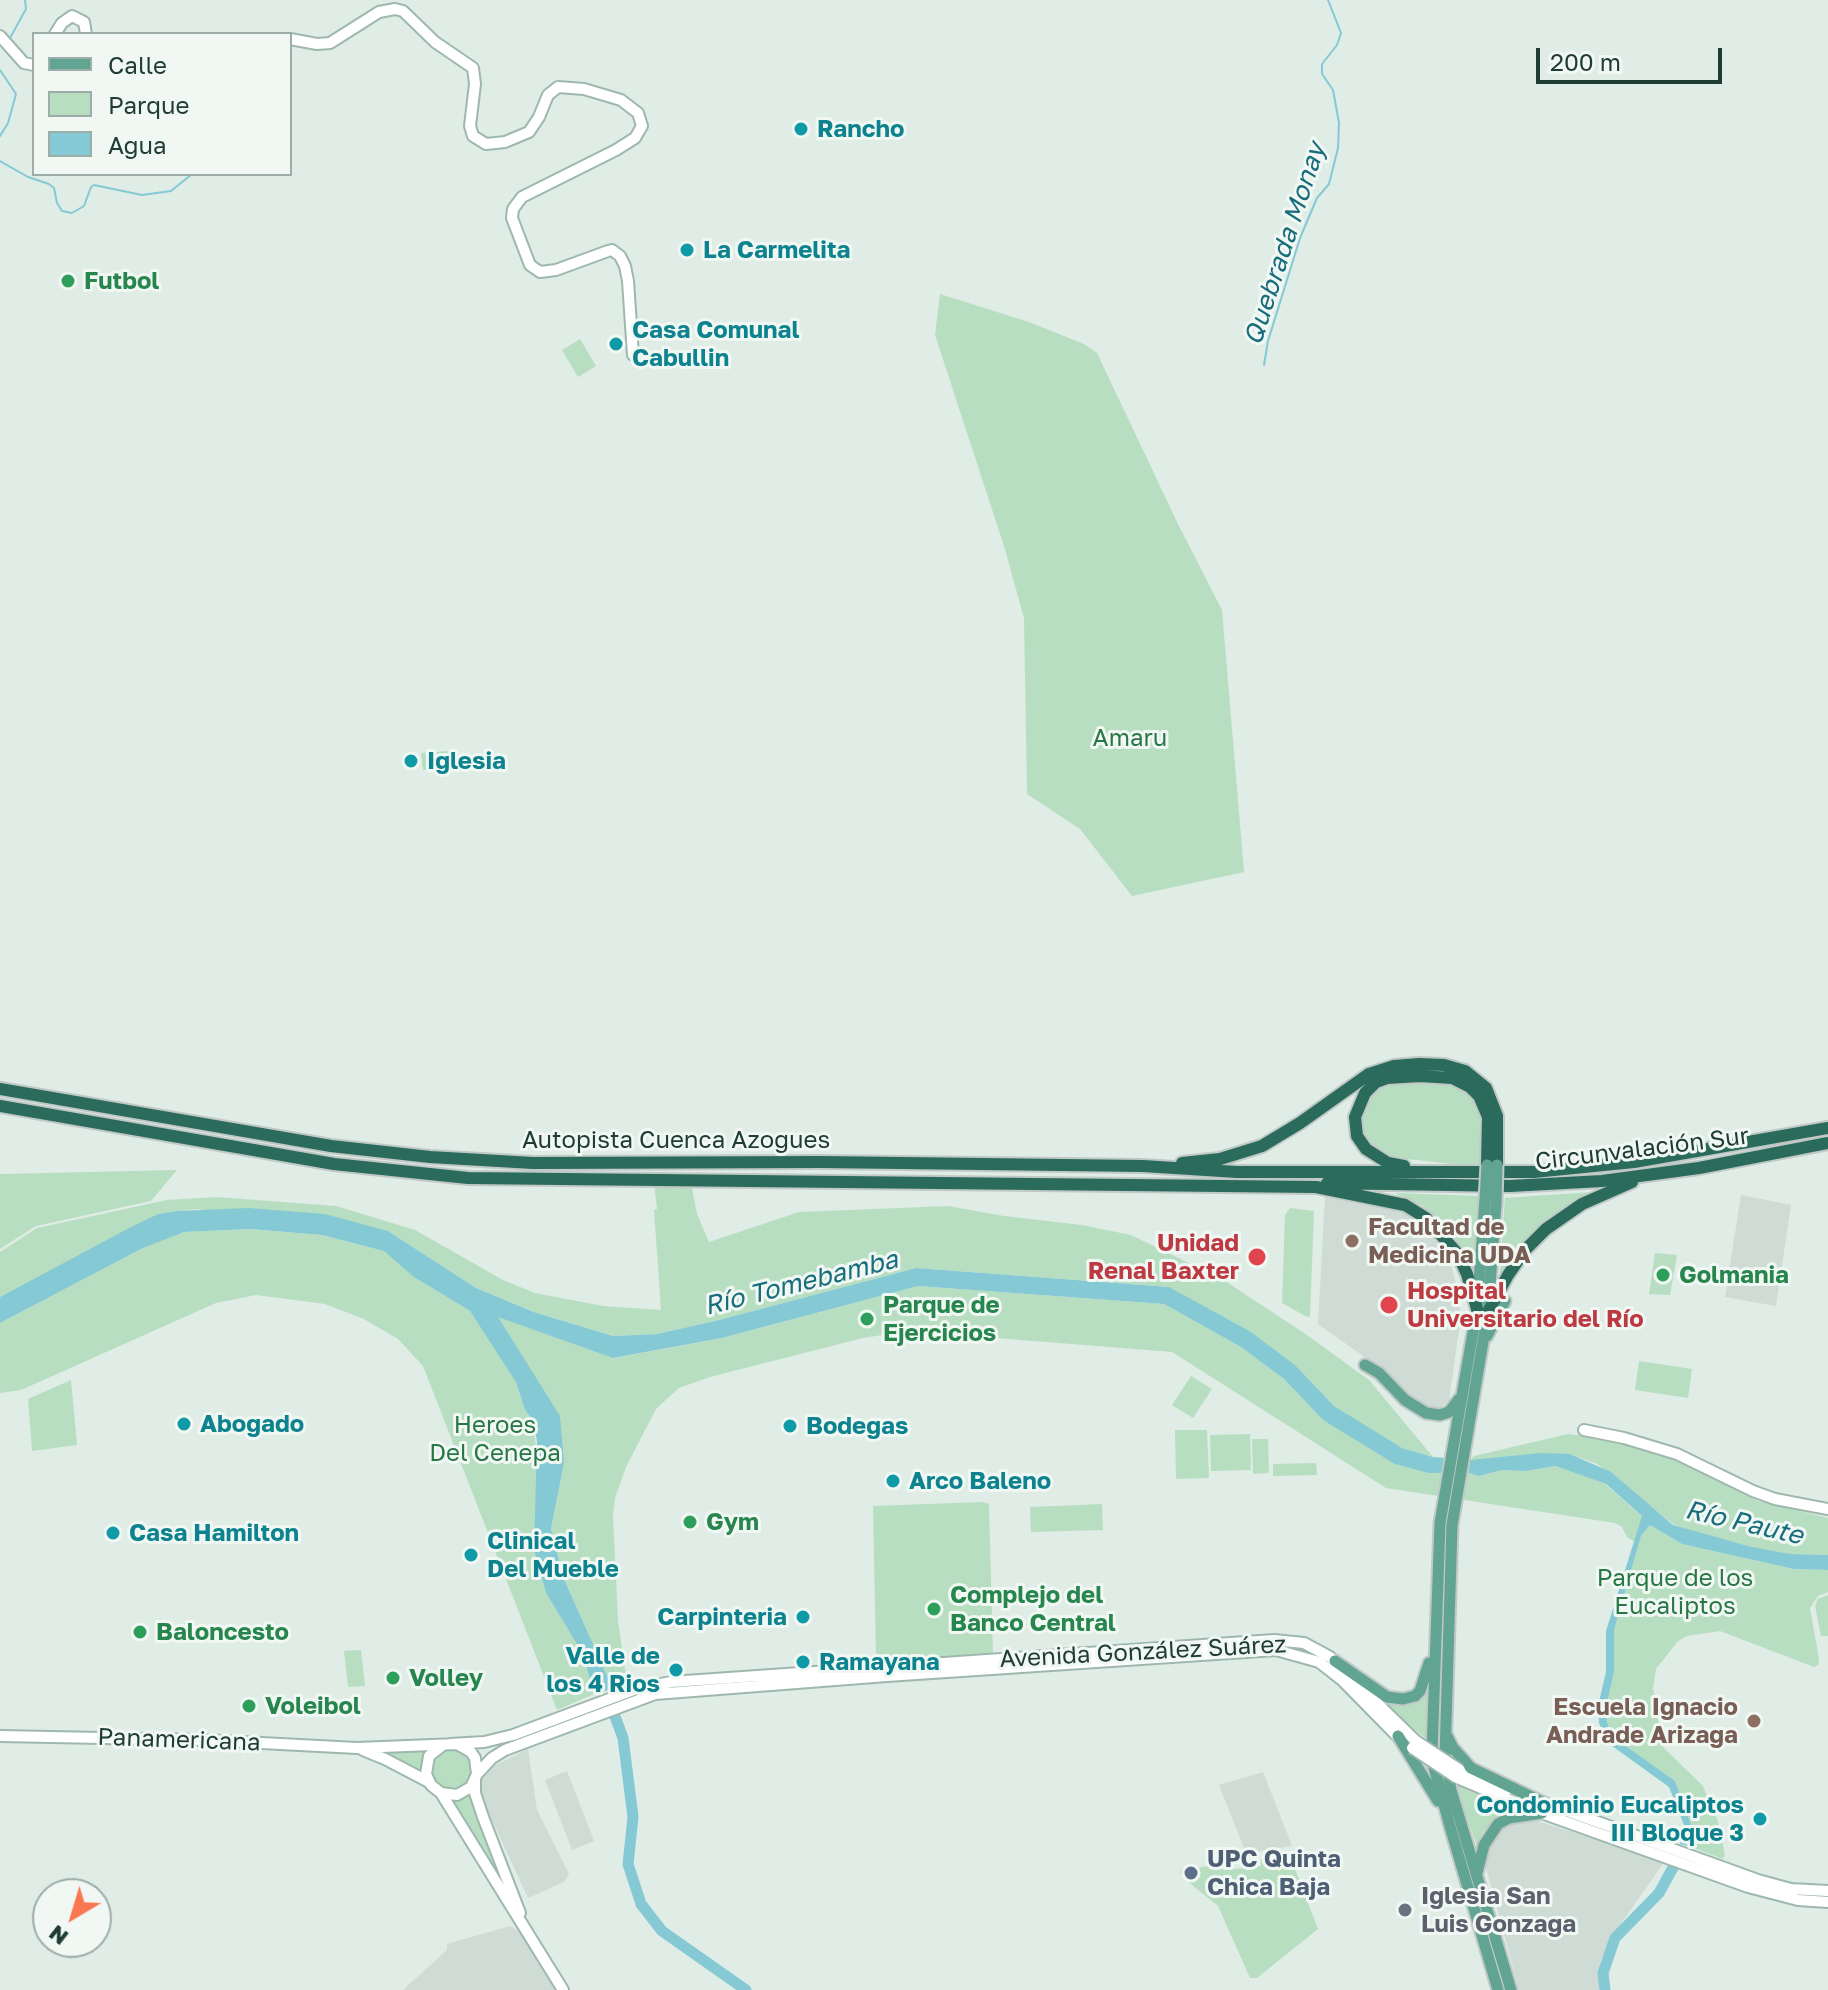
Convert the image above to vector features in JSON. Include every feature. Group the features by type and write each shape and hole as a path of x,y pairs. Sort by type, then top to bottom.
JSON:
{"highway":[{"path":"1143,1166 1220,1159 1249,1151 1282,1135 1369,1074 1394,1066 1419,1064 1444,1065 1465,1071 1486,1088 1497,1116 1492,1165"},
{"path":"1435,1171 1388,1163 1371,1154 1360,1143 1355,1127 1357,1107 1376,1082 1396,1076 1430,1076 1452,1078 1470,1087 1487,1112 1492,1165"},
{"name":"Autopista Cuenca Azogues","path":"0,1089 331,1146 461,1160 1143,1166 1237,1172 1357,1172"},
{"name":"Autopista Cuenca Azogues","path":"0,1106 334,1164 468,1178 1316,1187"},
{"name":"Circunvalación Sur","path":"1357,1172 1534,1172 1585,1168 1698,1153 1828,1128"},
{"name":"Circunvalación Sur","path":"1316,1187 1327,1182 1510,1186 1654,1175 1669,1177 1828,1143"},
{"path":"1482,1311 1526,1249 1546,1229 1605,1192 1654,1175"},
{"path":"1316,1187 1405,1205 1426,1218 1457,1253 1482,1311"}],"main road":[{"path":"292,39 330,43 379,12 403,11 435,42 473,68 475,84 470,126 473,136 486,144 505,142 529,132 548,95 558,87 598,93 629,105 642,120 635,138 522,197 513,209 512,218 530,265 540,272 556,270 612,250 620,256 628,281 633,355"},
{"path":"56,32 72,16 84,22 86,32"},
{"path":"4,40 24,63 32,65"},
{"path":"1492,1165 1482,1311 1484,1339 1465,1445 1446,1524 1445,1756 1451,1790 1511,1990"},
{"path":"1484,1339 1505,1301"},
{"path":"1482,1311 1452,1442 1434,1647 1434,1767 1498,1990"},
{"path":"1365,1365 1386,1379 1412,1405 1432,1415 1449,1412 1462,1396"},
{"path":"1584,1430 1677,1454 1775,1499 1828,1509"},
{"name":"Avenida González Suárez","path":"476,1777 492,1758 505,1750 671,1682 1258,1641 1304,1643 1335,1661 1414,1745"},
{"path":"1335,1661 1387,1697 1403,1699 1420,1691 1434,1647"},
{"name":"Avenida González Suárez","path":"626,1698 709,1689 1276,1650 1319,1662 1342,1680 1398,1736 1459,1774 1542,1808 1690,1860 1779,1886 1828,1891"},
{"name":"Avenida González Suárez","path":"446,1744 484,1742 593,1712"},
{"path":"1445,1729 1453,1748 1471,1768 1542,1808"},
{"name":"Panamericana","path":"0,1736 170,1739 357,1748 446,1744"},
{"path":"1398,1736 1429,1784 1449,1823"},
{"path":"511,1900 475,1793 475,1758 465,1747 446,1744 429,1756 426,1765 429,1782 441,1793 511,1900 563,1990"},
{"name":"Panamericana","path":"357,1748 429,1782"},
{"path":"441,1793 457,1795 465,1792 476,1777"},
{"path":"1477,1874 1484,1845 1498,1824 1542,1808"},
{"name":"Avenida González Suárez","path":"1690,1860 1769,1893 1798,1900 1828,1902"}],"shaded area":[{"path":"1741,1195 1791,1205 1776,1306 1725,1297"},
{"name":"Hospital Universitario del Río","path":"1325,1197 1368,1201 1405,1214 1430,1233 1451,1264 1460,1300 1460,1323 1449,1400 1438,1410 1416,1405 1383,1370 1318,1324"},
{"path":"528,1749 537,1810 569,1874 564,1882 528,1898 479,1792 484,1771"},
{"path":"567,1771 594,1841 572,1850 545,1780"},
{"path":"1263,1772 1292,1846 1246,1853 1219,1785"},
{"path":"1520,1819 1544,1823 1665,1861 1618,1928 1601,1960 1599,1990 1519,1990 1485,1864 1486,1849 1498,1828"},
{"path":"510,1926 520,1932 555,1990 403,1990 447,1950 447,1944"}],"green space":[{"name":"Amaru","path":"940,294 1029,322 1084,344 1097,353 1222,610 1244,872 1132,896 1080,829 1027,794 1024,618 1004,546 935,335"},
{"path":"580,339 596,366 578,377 562,350"},
{"path":"449,751 450,769 423,770 421,753"},
{"path":"1396,1080 1451,1084 1471,1096 1483,1120 1480,1167 1389,1157 1370,1144 1360,1127 1361,1109 1373,1089"},
{"path":"177,1170 151,1201 36,1226 0,1249 0,1174"},
{"path":"654,1183 691,1183 697,1214 709,1242 799,1212 948,1206 1131,1235 1222,1279 1369,1380 1433,1457 1402,1448 1379,1436 1334,1406 1296,1366 1169,1287 916,1268 657,1334 613,1336 535,1312 476,1288 388,1231 196,1209 158,1214 0,1297 0,1252 37,1228 167,1200 216,1197 336,1206 415,1230 503,1280 535,1293 603,1306 661,1310"},
{"path":"1592,1192 1552,1215 1530,1234 1499,1285 1505,1198"},
{"path":"1395,1193 1479,1196 1474,1275 1465,1252 1445,1225 1423,1206"},
{"path":"1290,1208 1314,1211 1310,1316 1307,1317 1282,1303 1285,1215"},
{"name":"Heroes Del Cenepa","path":"250,1229 322,1235 384,1251 424,1283 470,1311 507,1366 525,1410 533,1420 538,1468 534,1550 546,1593 584,1655 594,1694 557,1710 423,1366 398,1339 364,1319 325,1304 256,1295 216,1303 21,1390 0,1393 0,1323 164,1239 184,1232"},
{"name":"Golmania","path":"1655,1253 1677,1255 1670,1295 1649,1294"},
{"path":"918,1286 1164,1304 1241,1347 1284,1379 1323,1420 1429,1473 1479,1476 1502,1470 1565,1467 1605,1484 1646,1520 1635,1542 1615,1523 1386,1488 1172,1352 908,1331 863,1338 710,1377 679,1388 656,1409 626,1467 615,1498 613,1515 618,1621 627,1683 622,1688 613,1689 564,1579 551,1529 564,1463 539,1384 497,1316 614,1358 723,1338"},
{"path":"1639,1361 1692,1369 1688,1398 1635,1390"},
{"path":"1191,1376 1212,1389 1193,1418 1172,1405"},
{"path":"71,1380 77,1445 32,1451 28,1399"},
{"path":"1175,1430 1207,1430 1209,1478 1176,1479"},
{"path":"1250,1434 1251,1470 1211,1471 1210,1435"},
{"path":"1568,1434 1614,1440 1682,1462 1758,1501 1828,1518 1828,1555 1790,1554 1689,1531 1673,1524 1597,1464 1570,1454 1470,1460 1474,1456"},
{"path":"1252,1439 1268,1439 1269,1473 1253,1474"},
{"path":"1316,1463 1317,1475 1273,1476 1273,1464"},
{"name":"Complejo del Banco Central","path":"989,1504 993,1654 878,1662 873,1506"},
{"path":"1102,1504 1103,1530 1031,1532 1030,1507"},
{"name":"Parque de los Eucaliptos","path":"1650,1525 1682,1544 1794,1569 1828,1570 1828,1592 1818,1596 1810,1608 1818,1665 1814,1667 1720,1631 1687,1636 1678,1641 1656,1669 1653,1688 1663,1747 1703,1786 1718,1821 1725,1855 1723,1859 1688,1846 1691,1824 1675,1781 1612,1737 1607,1722 1606,1708 1614,1672 1614,1630 1641,1536"},
{"path":"1828,1595 1828,1636 1821,1636 1815,1606 1818,1599"},
{"path":"361,1650 365,1686 348,1687 344,1651"},
{"path":"1429,1688 1429,1741 1378,1696 1396,1704 1416,1700"},
{"path":"375,1750 427,1750 420,1774"},
{"path":"451,1750 465,1756 471,1770 465,1784 451,1790 437,1784 431,1770 437,1756"},
{"path":"1455,1783 1521,1811 1505,1814 1491,1823 1482,1833 1478,1849"},
{"path":"471,1792 507,1890 449,1801"},
{"path":"1290,1856 1318,1929 1257,1978 1250,1978 1218,1906 1186,1880 1181,1870 1216,1865 1224,1870 1261,1866 1261,1860"}],"water":[{"path":"249,1208 325,1214 388,1231 476,1288 534,1312 613,1336 657,1334 916,1268 1169,1287 1251,1332 1296,1366 1334,1406 1402,1448 1433,1457 1470,1460 1541,1453 1570,1454 1611,1472 1673,1525 1748,1546 1790,1554 1828,1555 1828,1570 1794,1569 1682,1544 1650,1525 1641,1536 1614,1630 1614,1672 1606,1708 1607,1722 1613,1737 1675,1781 1691,1824 1688,1846 1680,1844 1684,1825 1669,1787 1608,1743 1599,1723 1598,1706 1606,1672 1606,1631 1642,1516 1606,1484 1556,1466 1526,1471 1502,1470 1479,1476 1429,1473 1395,1464 1323,1420 1284,1379 1241,1347 1164,1304 918,1286 722,1338 613,1358 498,1317 560,1416 564,1463 551,1529 564,1579 613,1689 594,1694 583,1654 546,1593 534,1550 537,1441 533,1420 525,1410 516,1382 470,1311 414,1277 384,1251 322,1235 250,1229 184,1232 143,1248 0,1323 0,1297 158,1214"}],"waterway":[{"path":"10,38 26,9 25,0"},
{"name":"Quebrada Monay","path":"1264,365 1268,341 1300,238 1317,198 1329,184 1338,148 1339,123 1333,90 1322,74 1322,64 1337,45 1341,33 1328,0"},
{"path":"0,70 16,94 8,123 0,136"},
{"path":"0,161 28,177 49,184 54,188 62,211 72,213 84,206 94,185 142,195 171,191 190,176"},
{"path":"610,1703 623,1738 633,1817 628,1864 641,1904 662,1931 746,1990"},
{"path":"1605,1990 1603,1973 1615,1938 1659,1893 1681,1853"}],"place":[{"name":"Rancho","path":"801,129"},
{"name":"La Carmelita","path":"687,250"},
{"name":"Futbol","path":"68,281"},
{"name":"Casa Comunal Cabullin","path":"616,344"},
{"name":"Iglesia","path":"411,761"},
{"name":"Facultad de Medicina UDA","path":"1352,1241"},
{"name":"Unidad Renal Baxter","path":"1257,1257"},
{"name":"Golmania","path":"1663,1275"},
{"name":"Hospital Universitario del Río","path":"1389,1305"},
{"name":"Parque de Ejercicios","path":"867,1319"},
{"name":"Abogado","path":"184,1424"},
{"name":"Bodegas","path":"790,1426"},
{"name":"Arco Baleno","path":"893,1481"},
{"name":"Gym","path":"690,1522"},
{"name":"Casa Hamilton","path":"113,1533"},
{"name":"Clinical Del Mueble","path":"471,1555"},
{"name":"Complejo del Banco Central","path":"934,1609"},
{"name":"Carpinteria","path":"803,1617"},
{"name":"Baloncesto","path":"140,1632"},
{"name":"Ramayana","path":"803,1662"},
{"name":"Valle de los 4 Rios","path":"676,1670"},
{"name":"Volley","path":"393,1678"},
{"name":"Voleibol","path":"249,1706"},
{"name":"Escuela Ignacio Andrade Arizaga","path":"1754,1721"},
{"name":"Condominio Eucaliptos III Bloque 3","path":"1760,1819"},
{"name":"UPC Quinta Chica Baja","path":"1191,1873"},
{"name":"Iglesia San Luis Gonzaga","path":"1405,1910"}],"water label":[{"name":"Río Tomebamba","path":"801,1283"},
{"name":"Río Paute","path":"1744,1523"}]}
